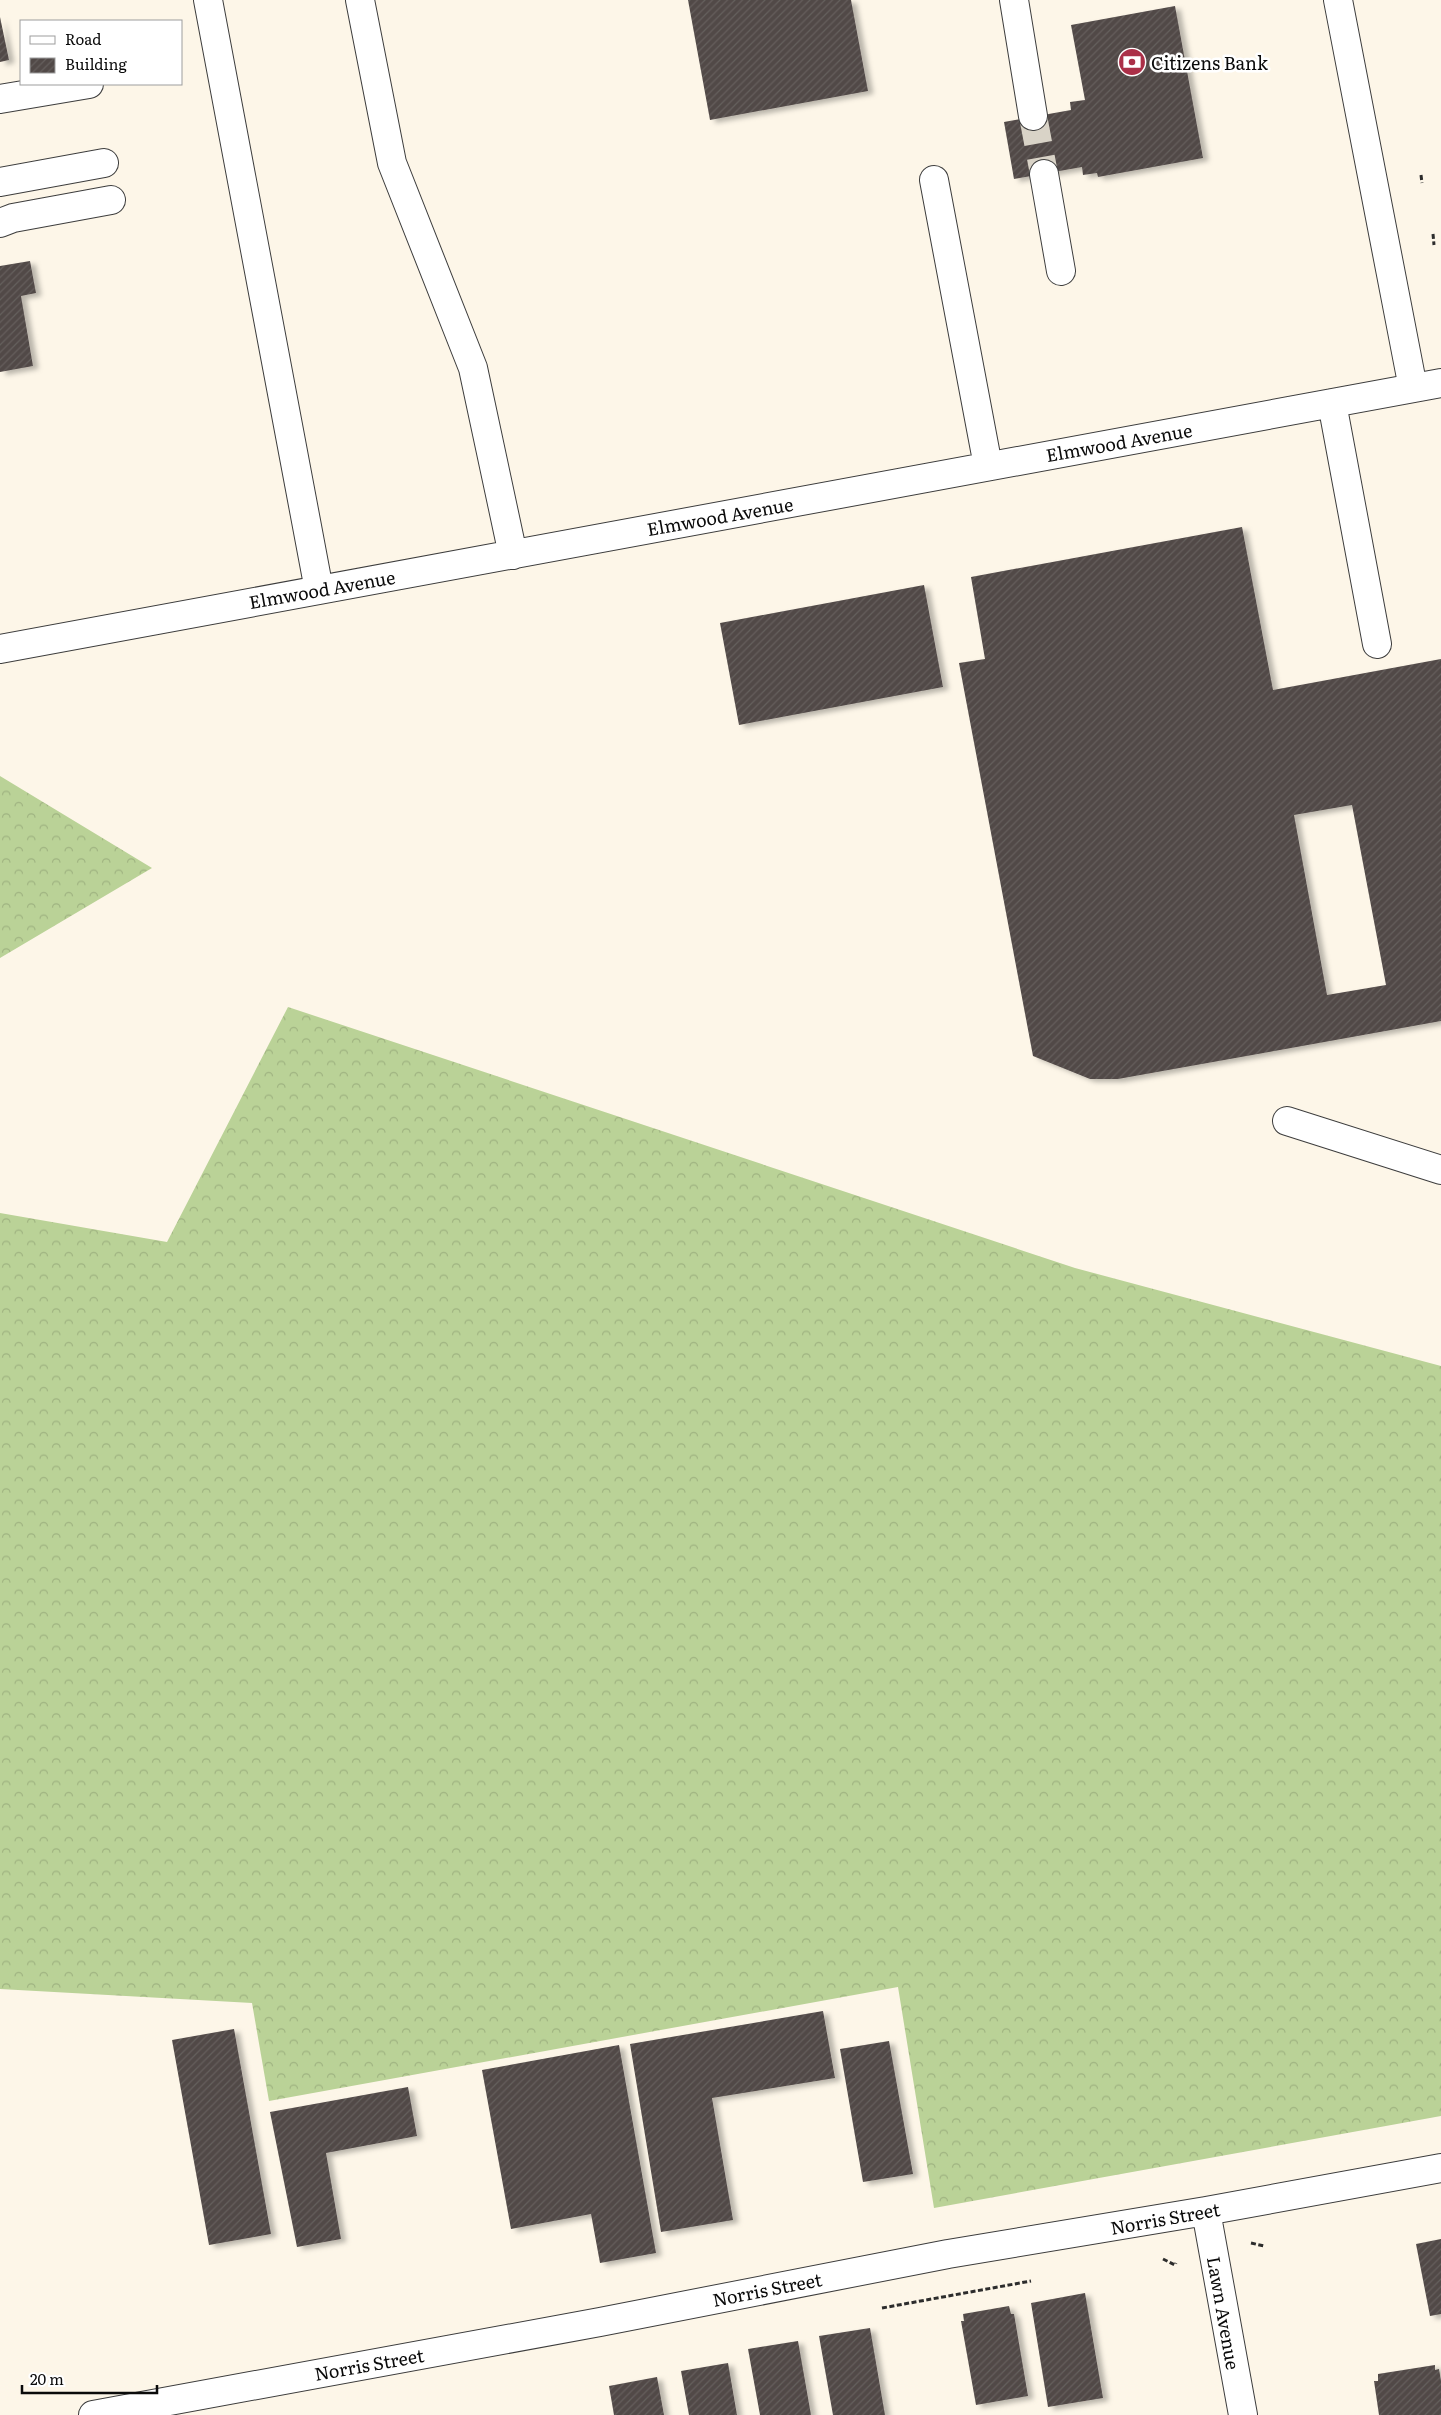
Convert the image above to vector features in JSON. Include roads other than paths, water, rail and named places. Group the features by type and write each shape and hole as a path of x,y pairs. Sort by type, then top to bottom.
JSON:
{"street":[{"path":"208,0 319,590"},
{"path":"360,0 392,163 473,368 513,555"},
{"path":"1014,0 1034,116"},
{"path":"1338,0 1413,388"},
{"path":"0,100 83,85"},
{"path":"0,182 104,163"},
{"path":"1044,174 1061,272"},
{"path":"934,180 988,466"},
{"path":"0,223 13,218 111,200"},
{"name":"Elmwood Avenue","path":"0,649 1441,383"},
{"path":"1332,403 1377,644"},
{"path":"1286,1122 1441,1170"},
{"name":"Norris Street","path":"93,2415 600,2322 948,2254 1206,2211 1441,2168"},
{"name":"Lawn Avenue","path":"1206,2211 1242,2415"}],"tunnel":[{"path":"1033,116 1044,174"}],"place":[{"name":"Citizens Bank","path":"1132,62"}]}
